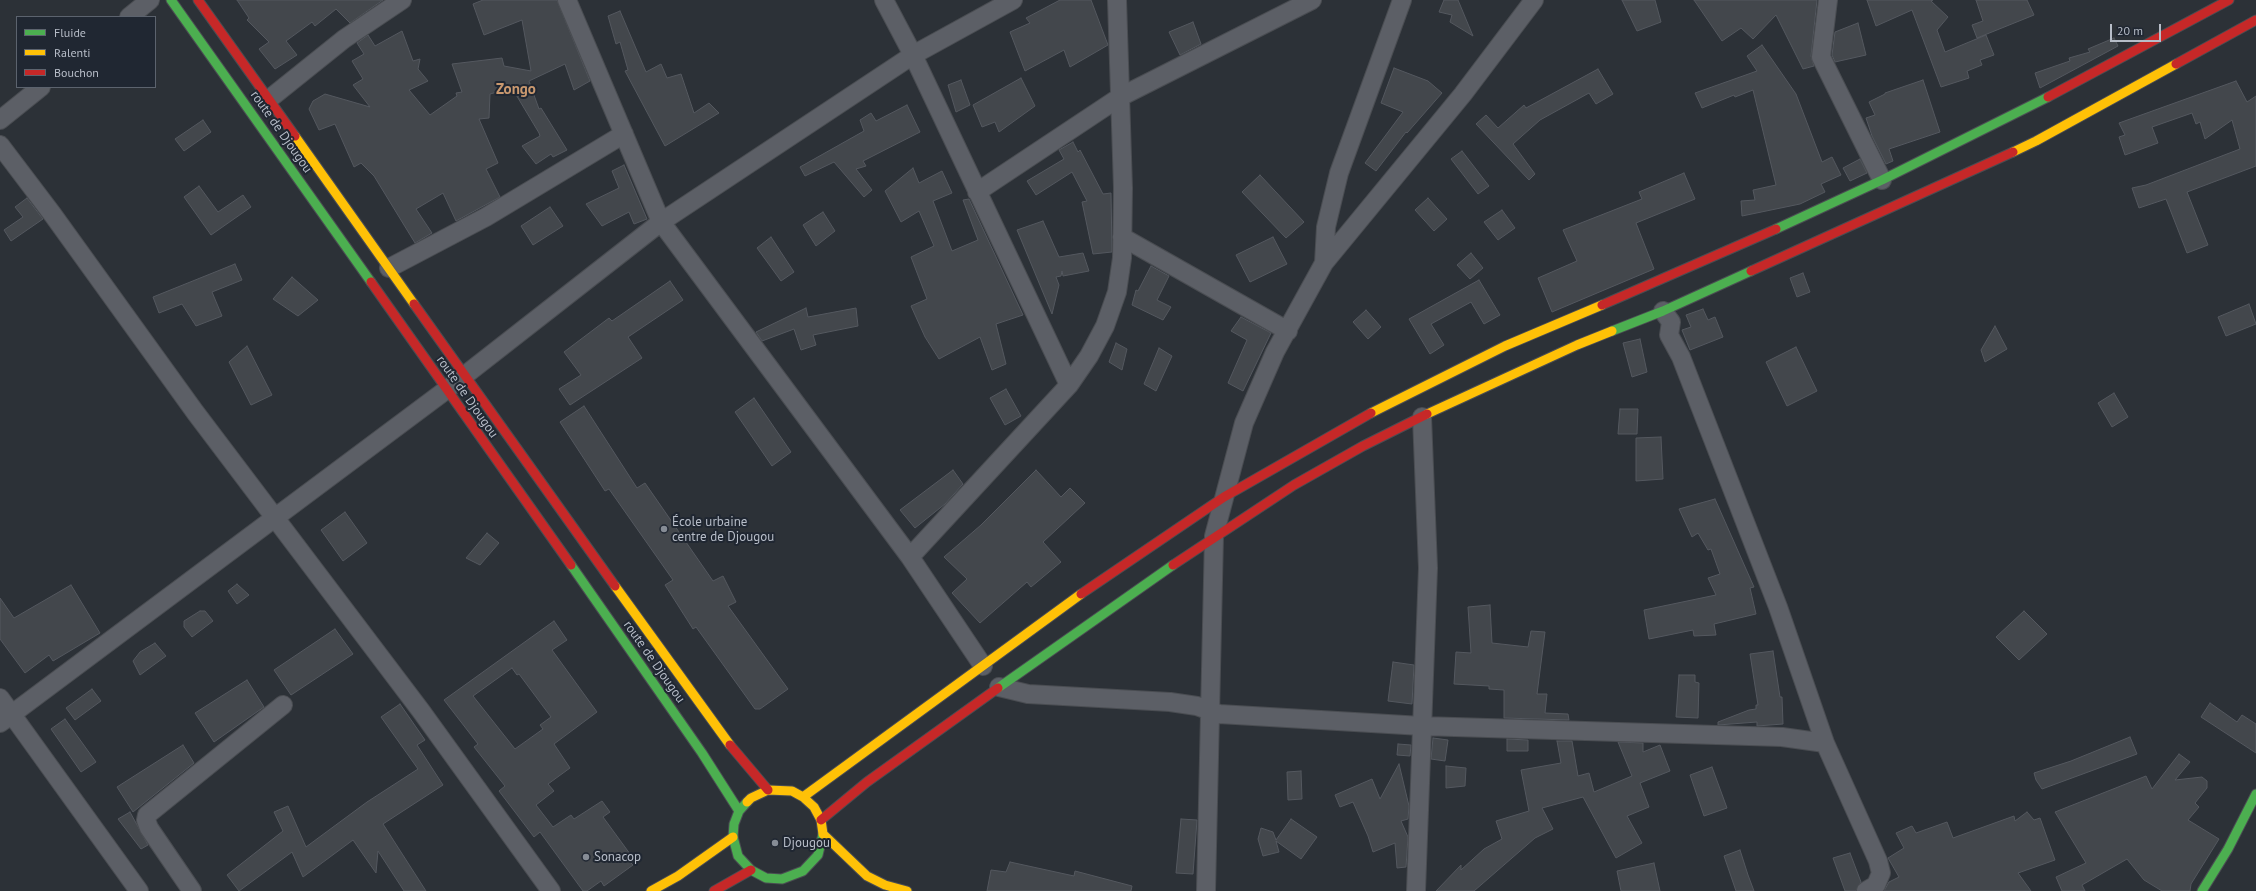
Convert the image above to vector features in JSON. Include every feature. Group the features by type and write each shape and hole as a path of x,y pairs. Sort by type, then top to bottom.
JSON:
{"main road":[{"name":"route de Djougou","path":"171,0 446,390 533,510 702,753 739,811"},
{"name":"route de Djougou","path":"198,0 719,732 768,790"},
{"path":"803,797 1099,581 1224,498 1392,401 1491,353 1730,250 1852,203 1882,180 2017,114 2229,0"},
{"path":"821,820 867,782 999,687 1214,536 1294,485 1422,417 1577,345 1663,311 1862,222 2043,138 2256,20"},
{"path":"1852,203 1862,222"},
{"path":"780,789 803,797 814,807 821,820 823,834 818,855 803,872 782,879 766,878 751,870 738,856 733,837 734,824 739,811 752,798 768,790 780,789"},
{"path":"2202,891 2228,849 2256,794"},
{"path":"823,834 867,876 885,885 907,891"},
{"path":"651,891 678,876 733,837"},
{"path":"714,891 751,870"},
{"path":"782,879 794,887"}],"street":[{"path":"130,16 150,0"},
{"path":"268,100 344,39 402,0"},
{"path":"567,0 661,222 910,557 983,666"},
{"path":"884,0 913,55 1069,385"},
{"path":"6,719 466,375 661,222 913,55 1013,0"},
{"path":"910,557 1069,385 1089,356 1105,326 1117,292 1122,258 1123,188 1117,0"},
{"path":"977,192 1120,97 1312,0"},
{"path":"1324,263 1326,227 1339,173 1402,0"},
{"path":"1206,891 1214,536 1244,423 1275,352 1288,331 1324,263 1463,94 1534,0"},
{"path":"1828,0 1821,57 1882,180"},
{"path":"0,120 40,88"},
{"path":"389,268 486,217 624,134"},
{"path":"0,145 54,215 195,412 421,711 551,891"},
{"path":"1122,237 1288,331"},
{"path":"1663,311 1671,322 1669,335 1681,357 1775,600 1825,743 1878,861 1881,873 1876,886 1866,891"},
{"path":"1416,891 1428,568 1422,417"},
{"path":"999,687 1028,694 1170,702 1197,706 1219,714 1422,726 1782,737 1825,743"},
{"path":"0,698 6,719 139,891"},
{"path":"192,891 149,828 146,820 147,815 283,705"}],"building":[{"path":"237,0 383,0 350,23 336,9 315,26 312,22 286,41 297,55 275,69 259,49 269,42 247,20 249,18"},
{"path":"483,0 557,0 590,81 574,90 565,64 529,81 539,109 541,108 567,150 553,157 551,154 536,164 522,146 540,136 512,88 490,94 489,118 479,119 498,163 486,169 500,197 456,221 443,193 416,209 432,233 415,243 374,176 361,163 354,167 335,124 319,130 309,109 313,101 325,94 370,107 353,85 363,79 352,61 364,54 357,43 368,35 375,46 402,31 413,61 420,59 418,69 428,81 409,90 430,115 457,96 456,93 462,92 452,64 502,58 504,66 531,71 522,20 484,35 473,4"},
{"path":"1060,0 1091,0 1108,45 1070,67 1064,50 1025,71 1010,32 1030,23 1026,18"},
{"path":"1444,0 1458,0 1473,36 1450,22 1452,15 1439,12"},
{"path":"1622,0 1655,0 1661,22 1637,31"},
{"path":"1694,0 1817,0 1811,56 1814,66 1803,69 1776,15 1753,39 1741,28 1722,41"},
{"path":"1867,0 1933,0 1931,1 1948,17 1937,30 1945,52 1986,35 1994,55 1980,60 1982,65 1967,71 1969,78 1941,87 1912,10 1876,26"},
{"path":"1976,0 2027,0 2034,15 1977,38 1972,25 1983,21"},
{"path":"620,11 646,72 661,64 667,78 681,74 694,113 709,103 719,113 665,146 625,71 628,70 620,42 616,44 608,16"},
{"path":"1193,22 1201,44 1180,55 1169,32"},
{"path":"1858,23 1866,55 1835,62 1832,55 1835,32"},
{"path":"2114,38 2118,46 2040,88 2035,73 2070,61 2069,58 2090,52 2088,49"},
{"path":"1762,45 1796,94 1822,162 1832,157 1841,175 1821,184 1825,192 1800,204 1742,216 1741,201 1755,200 1753,190 1776,185 1753,90 1735,97 1734,95 1702,108 1695,93 1757,71 1747,56"},
{"path":"1394,68 1428,81 1442,93 1407,133 1406,132 1376,171 1365,163 1403,112 1381,103"},
{"path":"1598,69 1613,94 1596,104 1589,93 1540,120 1513,144 1535,174 1529,180 1476,124 1486,115 1498,128 1524,105 1526,108"},
{"path":"1021,78 1035,106 999,132 995,122 982,127 973,105"},
{"path":"961,80 970,105 956,112 948,85"},
{"path":"1923,80 1940,132 1889,149 1893,161 1886,164 1872,136 1866,118 1875,115 1869,102 1885,93"},
{"path":"2236,81 2247,102 2256,96 2256,166 2187,192 2208,245 2187,253 2166,199 2139,208 2132,188 2146,185 2240,149 2232,120 2205,139 2200,122 2196,124 2192,113 2152,127 2158,143 2125,155 2119,137 2125,135 2119,123"},
{"path":"907,105 920,132 863,161 866,166 856,169 872,190 864,197 834,162 805,176 800,167 864,131 860,120 871,113 876,121"},
{"path":"203,120 211,132 184,151 175,139"},
{"path":"1073,142 1078,152 1080,150 1103,194 1111,193 1112,252 1093,254 1082,202 1087,201 1072,172 1036,195 1027,181 1064,159 1059,150"},
{"path":"1462,151 1489,186 1478,194 1451,159"},
{"path":"1860,159 1867,173 1850,181 1843,168"},
{"path":"624,165 647,219 634,224 629,212 602,226 586,204 619,188 612,171"},
{"path":"913,168 919,183 942,171 952,193 933,201 952,251 978,240 963,200 969,199 1023,315 996,324 1006,364 992,370 980,337 939,359 925,337 911,306 927,299 911,257 934,246 919,211 901,222 885,191"},
{"path":"1684,173 1695,199 1636,223 1654,269 1552,312 1538,278 1577,261 1563,230 1642,199 1639,192"},
{"path":"1260,175 1304,222 1286,238 1242,192"},
{"path":"199,186 218,212 243,195 251,207 211,235 184,197"},
{"path":"27,198 43,219 11,241 4,230 23,217 15,207"},
{"path":"1428,198 1447,219 1434,231 1415,210"},
{"path":"550,207 563,226 533,245 521,226"},
{"path":"1502,210 1515,228 1498,240 1484,222"},
{"path":"823,212 835,231 816,246 803,225"},
{"path":"1043,221 1059,257 1083,253 1089,271 1063,276 1062,271 1061,276 1056,277 1059,285 1052,314 1017,230"},
{"path":"771,237 794,272 781,281 757,248"},
{"path":"1273,237 1287,264 1250,282 1236,255"},
{"path":"1471,253 1483,268 1470,279 1457,265"},
{"path":"235,264 242,280 212,292 222,316 196,326 182,304 159,313 153,297"},
{"path":"1151,266 1169,276 1157,300 1171,307 1163,320 1132,305 1136,290 1138,291"},
{"path":"1803,273 1810,292 1797,297 1790,278"},
{"path":"292,277 318,300 298,316 273,299"},
{"path":"1479,280 1500,315 1484,324 1471,302 1431,324 1444,345 1430,354 1409,319"},
{"path":"670,281 683,300 628,337 642,358 570,405 559,389 581,375 564,352 609,318 612,321"},
{"path":"2249,304 2256,324 2226,336 2218,317"},
{"path":"806,308 808,317 856,308 858,326 813,335 816,345 801,350 794,329 762,341 756,332"},
{"path":"1703,309 1708,320 1715,317 1723,337 1690,350 1682,330 1691,327 1686,315"},
{"path":"1366,310 1381,327 1368,339 1353,322"},
{"path":"1241,317 1271,333 1243,391 1228,383 1247,340 1231,331"},
{"path":"1995,326 2007,349 1985,362 1981,350"},
{"path":"1640,339 1647,372 1632,377 1623,343"},
{"path":"1116,343 1127,349 1122,370 1109,362"},
{"path":"247,346 272,395 251,405 229,362"},
{"path":"1796,347 1817,391 1787,406 1766,362"},
{"path":"1159,348 1172,356 1156,391 1144,384"},
{"path":"1006,389 1021,416 1005,425 990,398"},
{"path":"2114,393 2128,417 2112,427 2098,403"},
{"path":"754,398 791,452 772,466 735,412"},
{"path":"584,406 637,488 645,483 713,581 723,576 736,602 728,606 788,689 760,709 755,709 696,627 693,629 665,585 673,580 609,489 605,491 560,422"},
{"path":"1620,409 1638,409 1637,434 1618,434"},
{"path":"1661,437 1663,479 1636,481 1636,438"},
{"path":"953,470 963,484 945,504 915,528 900,510"},
{"path":"1036,470 1061,497 1070,488 1085,503 1043,542 1061,562 1031,587 1027,582 980,623 952,593 967,579 944,557 981,525"},
{"path":"1715,499 1754,587 1750,588 1756,614 1714,624 1716,635 1694,636 1693,630 1649,639 1644,610 1716,595 1708,578 1720,574 1711,549 1708,550 1698,533 1692,537 1679,509"},
{"path":"345,512 367,543 343,561 321,530"},
{"path":"487,533 499,543 480,565 466,558"},
{"path":"237,584 249,595 237,604 228,591"},
{"path":"71,585 100,633 53,661 49,655 25,673 0,639 0,598 14,618"},
{"path":"1490,605 1492,643 1528,647 1531,631 1545,632 1537,694 1547,694 1545,713 1568,714 1569,720 1504,718 1504,690 1489,689 1489,686 1454,684 1456,652 1471,653 1468,607"},
{"path":"200,611 205,611 213,621 192,637 184,627 184,621"},
{"path":"2024,611 2047,634 2019,660 1996,637"},
{"path":"554,621 567,640 552,650 597,712 554,744 570,768 548,784 554,791 536,805 553,827 571,815 574,819 602,801 610,812 603,817 633,858 629,861 633,865 604,886 601,881 587,891 583,891 540,832 534,837 499,791 505,786 474,747 478,744 444,700","holes":["512,668 517,675 519,674 551,717 540,725 543,729 515,749 473,696"]},
{"path":"335,629 353,654 291,695 274,670"},
{"path":"155,643 166,656 140,675 133,661 140,652"},
{"path":"1773,651 1780,697 1782,697 1783,724 1757,726 1757,722 1718,725 1718,722 1749,710 1756,709 1756,705 1758,705 1750,654"},
{"path":"1393,662 1414,665 1412,704 1388,701"},
{"path":"1679,675 1695,675 1695,682 1699,683 1698,718 1676,717"},
{"path":"247,680 264,707 214,742 195,713"},
{"path":"92,689 101,701 75,720 66,708"},
{"path":"2210,703 2237,722 2242,715 2256,724 2256,753 2201,717"},
{"path":"400,704 425,740 417,745 443,785 383,824 426,891 404,891 378,851 376,873 353,840 303,877 292,852 239,891 227,875 283,831 274,812 288,806 306,847 367,802 418,769 381,717"},
{"path":"65,719 96,762 81,772 51,729"},
{"path":"2130,737 2137,754 2042,789 2036,780 2034,773 2071,761"},
{"path":"1433,738 1448,740 1445,761 1431,759"},
{"path":"1507,739 1528,740 1528,751 1507,751"},
{"path":"1557,741 1572,741 1578,776 1589,773 1594,792 1632,776 1618,742 1643,743 1643,752 1660,745 1670,771 1640,783 1649,807 1627,816 1642,843 1616,858 1583,797 1542,808 1553,829 1535,838 1474,891 1436,891 1461,865 1461,870 1484,849 1502,839 1496,821 1529,811 1521,770 1561,763"},
{"path":"1398,744 1411,745 1410,756 1397,755"},
{"path":"183,745 194,763 133,812 117,787"},
{"path":"2179,754 2190,762 2175,780 2202,777 2207,781 2207,788 2195,803 2199,807 2188,820 2219,839 2191,884 2190,891 2162,891 2144,880 2127,859 2082,885 2085,891 2062,891 2056,877 2086,863 2055,812 2146,776 2152,789"},
{"path":"1399,764 1409,806 1408,819 1401,821 1408,837 1406,867 1397,868 1395,843 1373,852 1368,836 1353,802 1340,807 1335,795 1372,779 1380,799"},
{"path":"1446,766 1466,768 1465,786 1446,788"},
{"path":"1712,767 1727,808 1704,816 1690,775"},
{"path":"1301,771 1302,799 1288,800 1287,772"},
{"path":"130,812 148,845 141,849 118,819"},
{"path":"2027,812 2034,820 2040,818 2055,860 2018,873 2031,891 1884,891 1889,882 1899,877 1888,858 1904,848 1896,833 1912,826 1916,833 1947,822 1953,838 2014,816 2015,821"},
{"path":"1181,819 1197,820 1193,874 1176,873"},
{"path":"1291,819 1317,837 1301,859 1276,841 1279,852 1263,856 1258,839 1261,828 1273,832 1276,840"},
{"path":"1740,850 1754,891 1736,891 1724,856"},
{"path":"1850,853 1861,882 1856,891 1845,891 1833,858"},
{"path":"1010,862 1074,876 1075,871 1132,886 1131,891 987,891 991,870 1006,872"},
{"path":"1654,863 1660,891 1621,891 1617,871"}],"traffic: fast":[{"path":"171,0 371,282"},
{"path":"1776,229 1882,180 2048,97"},
{"path":"1612,331 1663,311 1751,271"},
{"path":"571,565 702,753 739,811"},
{"path":"998,688 1173,565"},
{"path":"2202,891 2228,849 2256,794"},
{"path":"747,802 739,811 734,824 733,837 738,856 751,870 766,878 782,879 803,871 818,855 823,834"}],"traffic: slow":[{"path":"2013,152 2036,141 2176,64"},
{"path":"295,136 414,304"},
{"path":"1371,413 1505,346 1602,305"},
{"path":"1427,414 1577,345 1612,331"},
{"path":"615,586 730,745"},
{"path":"803,797 1081,594"},
{"path":"747,802 751,798 768,790 792,791 803,797 814,807 821,820 823,834 867,876 885,885 907,891"},
{"path":"651,891 678,876 733,837"}],"traffic: jam":[{"path":"198,0 295,136"},
{"path":"2048,97 2229,0"},
{"path":"2176,64 2256,20"},
{"path":"1751,271 2013,152"},
{"path":"1602,305 1776,229"},
{"path":"371,282 571,565"},
{"path":"414,304 615,586"},
{"path":"1081,594 1224,497 1371,413"},
{"path":"1173,565 1294,485 1363,446 1427,414"},
{"path":"821,820 867,782 998,688"},
{"path":"730,745 768,790"},
{"path":"714,891 751,870"}],"place":[{"name":"École urbaine centre de Djougou","path":"664,529"},
{"name":"Djougou","path":"775,843"},
{"name":"Sonacop","path":"586,857"}],"district":[{"name":"Zongo","path":"516,90"}]}
